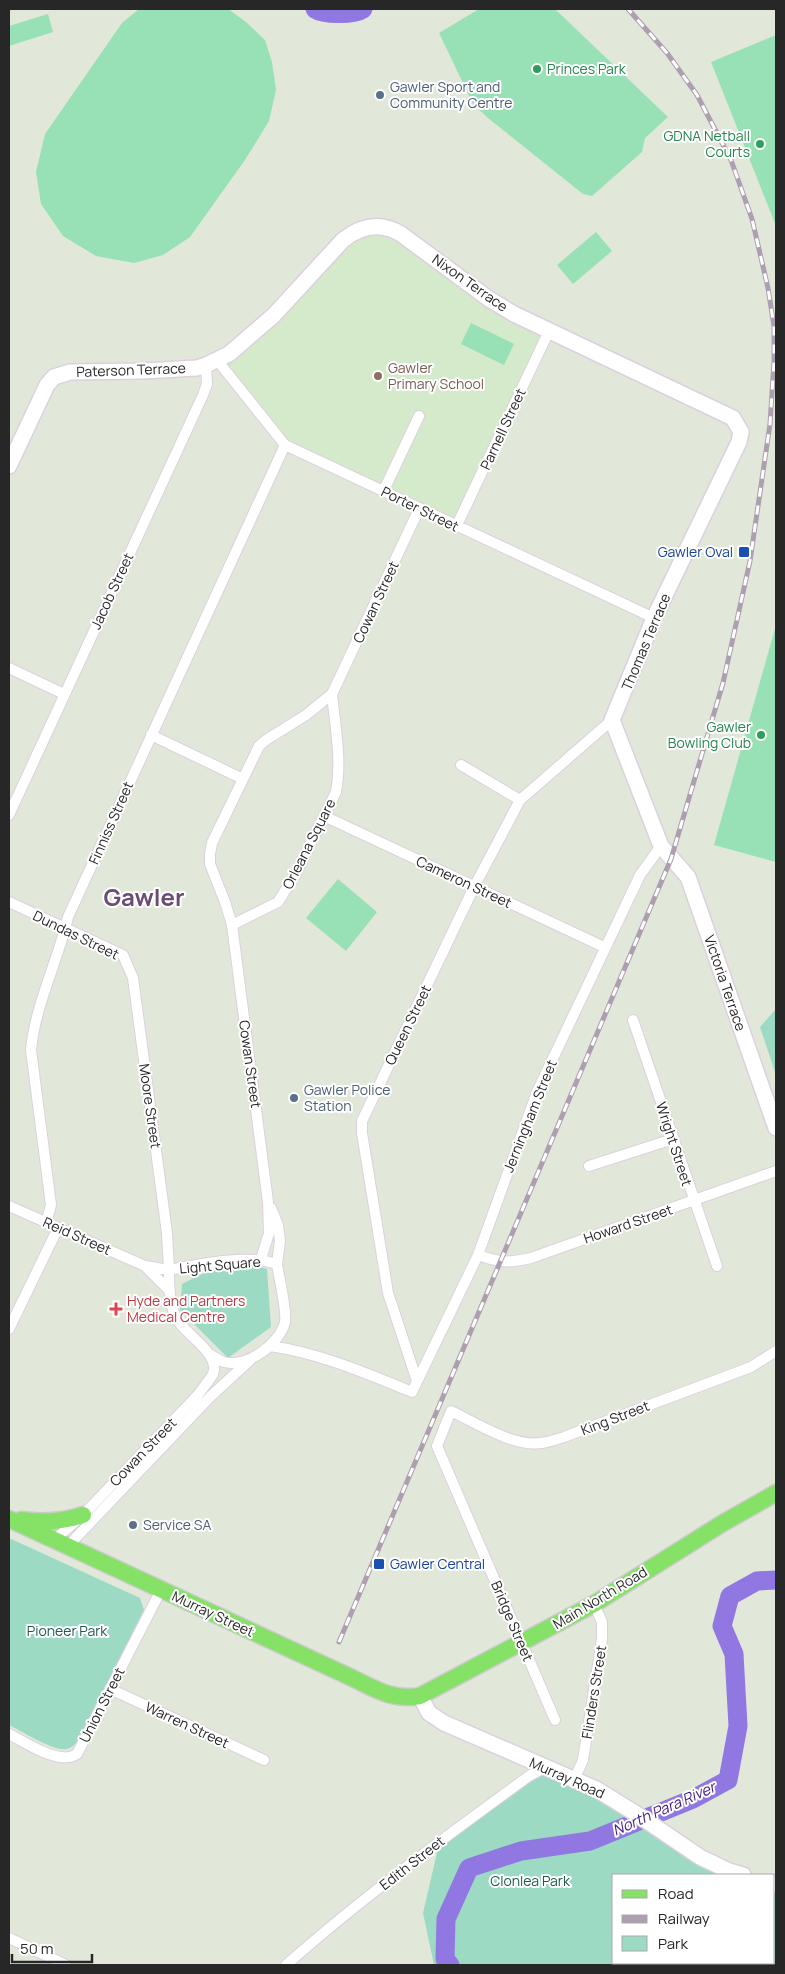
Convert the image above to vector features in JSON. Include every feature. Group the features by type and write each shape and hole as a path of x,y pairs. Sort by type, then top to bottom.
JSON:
{"main road":[{"name":"Main North Road","path":"420,1696 594,1604 722,1523 776,1493"},
{"path":"9,1519 48,1522 67,1520 83,1523"},
{"name":"Murray Street","path":"9,1519 391,1696 405,1698 420,1696"}],"street":[{"name":"Nixon Terrace","path":"212,363 229,354 274,315 343,240 354,231 376,225 390,228 401,234 489,299 549,332 730,415 738,424 741,432 739,442"},
{"name":"Parnell Street","path":"456,527 549,332"},
{"name":"Porter Street","path":"212,363 285,445 456,527 654,618"},
{"name":"Paterson Terrace","path":"9,466 43,392 54,377 70,372 198,368 212,363"},
{"name":"Jacob Street","path":"9,814 203,395 212,363"},
{"path":"383,492 419,416"},
{"name":"Thomas Terrace","path":"612,720 654,618 739,442"},
{"name":"Finniss Street","path":"46,1223 51,1205 31,1050 32,1032 68,917 285,445"},
{"name":"Cowan Street","path":"332,694 419,509"},
{"path":"9,668 64,694"},
{"path":"232,925 226,902 210,864 212,843 260,746 266,740 306,715 332,694"},
{"name":"Orleana Square","path":"232,925 278,902 295,875 336,792 338,782 337,738 332,694"},
{"path":"612,720 660,846"},
{"name":"Queen Street","path":"417,1381 388,1293 362,1134 362,1122 474,887 520,800 612,720"},
{"path":"151,735 243,779"},
{"path":"461,765 520,800"},
{"name":"Cameron Street","path":"324,816 604,947"},
{"name":"Jerningham Street","path":"270,1346 290,1349 368,1374 412,1392 478,1255 537,1092 604,947 640,875 660,846"},
{"name":"Victoria Terrace","path":"660,846 688,877 776,1128"},
{"name":"Dundas Street","path":"9,902 123,955 133,978"},
{"name":"Cowan Street","path":"232,925 268,1202 268,1232 261,1259"},
{"name":"Moore Street","path":"133,978 167,1233 169,1270"},
{"name":"Wright Street","path":"633,1020 693,1201 717,1266"},
{"path":"589,1166 673,1139"},
{"name":"Howard Street","path":"478,1255 501,1263 522,1260 776,1171"},
{"name":"Cowan Street","path":"268,1202 278,1225 280,1240 277,1264"},
{"name":"Reid Street","path":"9,1206 145,1266 169,1270"},
{"path":"9,1329 58,1228"},
{"name":"Moore Street","path":"167,1233 171,1251 179,1261 196,1264"},
{"name":"Light Square","path":"261,1259 277,1264 285,1321 277,1339 253,1358 230,1363 224,1362 210,1355 179,1323 172,1305 169,1270 196,1264 261,1259"},
{"name":"Reid Street","path":"145,1266 170,1291"},
{"name":"King Street","path":"451,1411 512,1439 526,1443 542,1443 564,1437 751,1367 776,1351"},
{"name":"Cowan Street","path":"61,1543 83,1523 197,1396 212,1375 214,1366 210,1355"},
{"name":"Cowan Street","path":"61,1543 210,1397 253,1358"},
{"name":"Bridge Street","path":"451,1411 437,1446 555,1720"},
{"path":"83,1523 84,1547 92,1557"},
{"name":"Union Street","path":"9,1734 55,1756 64,1758 74,1756 80,1749 161,1590"},
{"name":"Flinders Street","path":"574,1780 583,1760 602,1639 602,1622 594,1604"},
{"name":"Warren Street","path":"110,1689 264,1760"},
{"name":"Murray Road","path":"420,1696 430,1713 444,1723 596,1789 700,1857 740,1874"},
{"name":"Edith Street","path":"286,1965 322,1933 437,1842 529,1776 544,1768"},
{"path":"9,1938 66,1965"}],"shaded area":[{"name":"Gawler Primary School","path":"376,225 549,331 456,527 285,445 217,360 332,252"}],"green space":[{"path":"139,9 228,9 246,22 265,40 272,62 276,90 269,121 245,160 190,237 163,255 134,263 96,256 63,236 41,204 36,172 45,134 122,23"},
{"name":"Princes Park","path":"479,9 555,9 668,117 645,138 642,152 592,196 583,194 473,104 439,33"},
{"path":"48,14 53,32 9,46 9,26"},
{"name":"GDNA Netball Courts","path":"776,35 776,226 711,62"},
{"path":"596,232 612,251 573,284 557,265"},
{"path":"471,323 514,344 504,365 461,344"},
{"name":"Gawler Bowling Club","path":"776,625 776,862 714,845"},
{"path":"338,879 377,912 346,951 306,918"},
{"path":"776,1009 776,1075 760,1027"},
{"path":"252,1265 267,1269 271,1327 228,1358 180,1310 182,1284 206,1272"},
{"name":"Pioneer Park","path":"9,1538 140,1598 144,1610 79,1739 67,1749 46,1744 9,1725"},
{"name":"Clonlea Park","path":"544,1768 741,1874 612,1874 612,1964 775,1964 775,1884 776,1965 434,1965 423,1913 439,1844"}],"waterway":[{"path":"315,9 339,14 363,9"},
{"name":"North Para River","path":"450,1965 445,1959 446,1919 469,1868 521,1851 590,1841 693,1799 728,1780 738,1726 734,1654 722,1626 730,1596 757,1581 776,1580"}],"railway":[{"path":"339,1642 671,859 723,683 750,561 770,424 774,326 768,288 752,219 731,160 697,95 667,53 628,9"}],"place":[{"name":"Princes Park","path":"537,69"},
{"name":"Gawler Sport and Community Centre","path":"380,95"},
{"name":"GDNA Netball Courts","path":"760,144"},
{"name":"Gawler Primary School","path":"378,376"},
{"name":"Gawler Oval","path":"744,552"},
{"name":"Gawler Bowling Club","path":"761,735"},
{"name":"Gawler Police Station","path":"294,1098"},
{"name":"Hyde and Partners Medical Centre","path":"116,1309"},
{"name":"Service SA","path":"133,1525"},
{"name":"Gawler Central","path":"379,1564"}],"district":[{"name":"Gawler","path":"144,898"}]}
